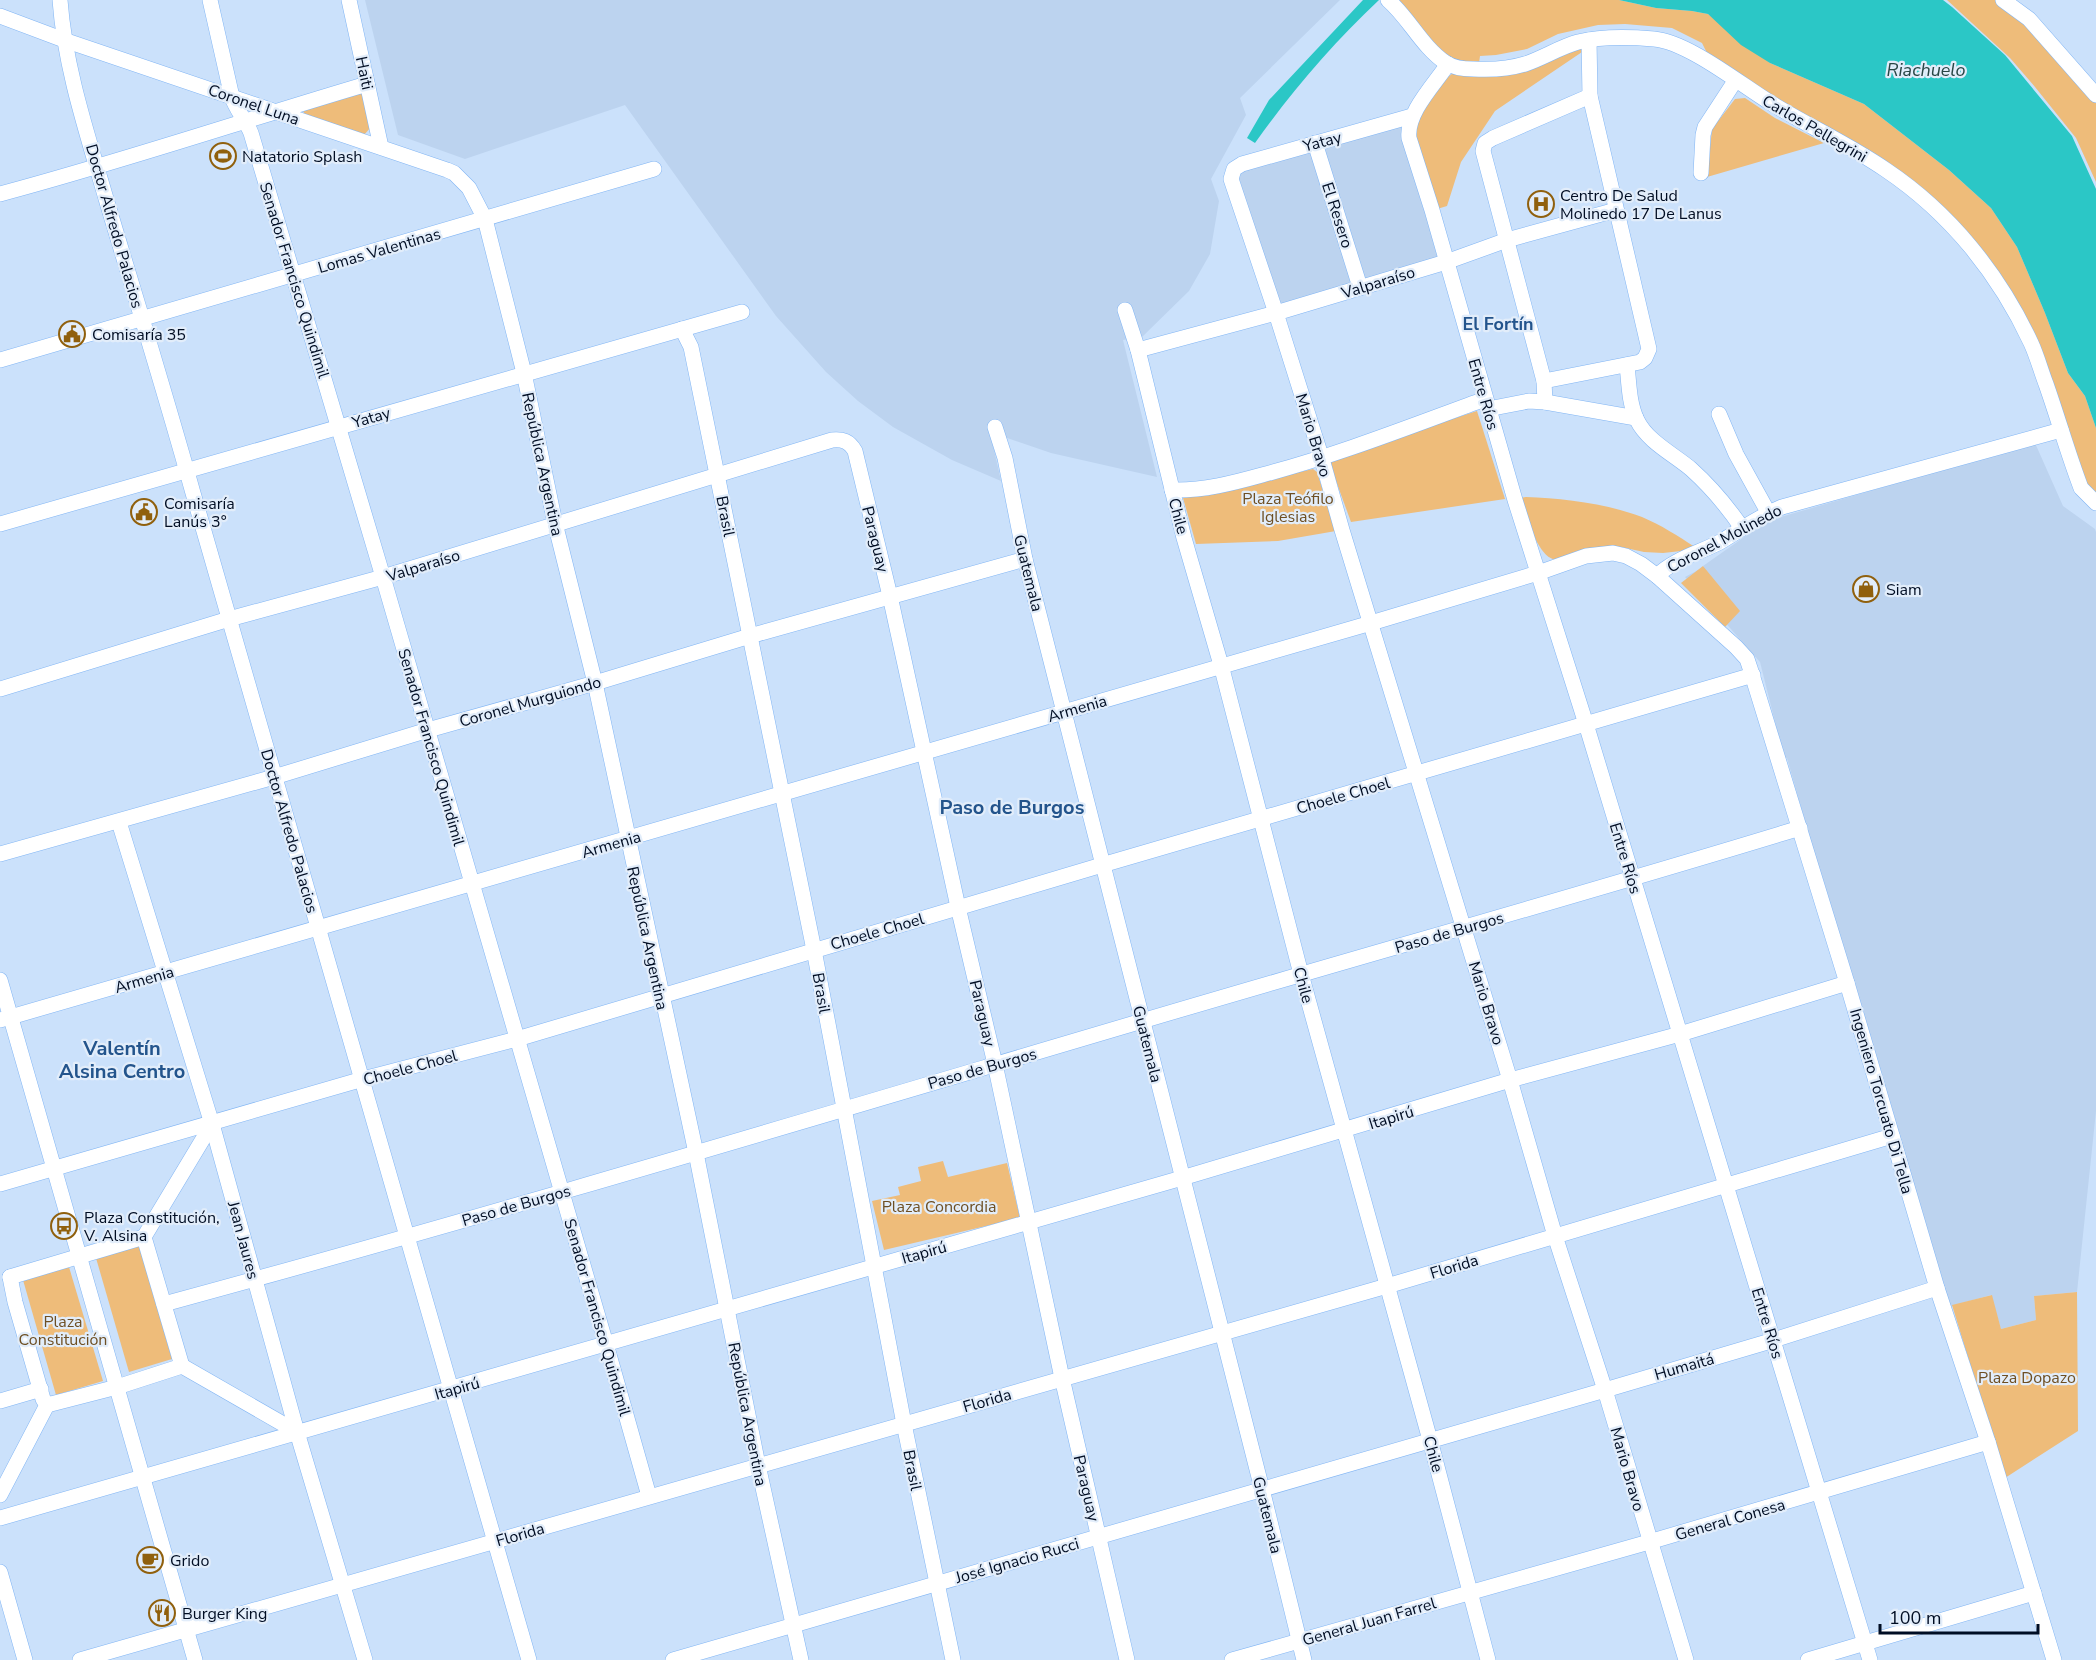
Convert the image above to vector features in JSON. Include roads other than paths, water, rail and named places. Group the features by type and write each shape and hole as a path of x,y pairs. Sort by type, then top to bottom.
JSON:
{"street":[{"name":"Doctor Alfredo Palacios","path":"60,0 64,40 97,168 187,470 529,1660"},
{"name":"Senador Francisco Quindimil","path":"210,0 232,97 237,110 252,132 428,730 649,1496"},
{"name":"Haiti","path":"349,0 381,147"},
{"path":"2003,0 2029,19 2095,88"},
{"path":"1392,3 1438,57 1448,64 1412,116"},
{"name":"Coronel Luna","path":"2,21 454,173 469,188 485,219"},
{"name":"Carlos Pellegrini","path":"1448,64 1461,68 1504,69 1589,40 1610,38 1662,40 1682,46 1735,81 1885,169 1920,195 1958,232 1989,268 2012,305 2032,345 2081,488 2096,503"},
{"path":"1544,381 1627,365 1646,358 1649,349 1590,96 1589,40"},
{"path":"1701,173 1705,127 1735,81"},
{"path":"0,194 97,168 367,84"},
{"path":"1545,402 1544,381 1483,151 1485,143 1493,138 1590,96"},
{"name":"Yatay","path":"1234,170 1242,164 1412,116"},
{"name":"Entre Ríos","path":"1412,116 1409,138 1432,210 1487,404 1870,1660"},
{"name":"El Resero","path":"1315,143 1360,287"},
{"name":"Lomas Valentinas","path":"0,360 654,169"},
{"name":"Mario Bravo","path":"1234,170 1231,179 1322,459 1555,1236 1605,1390 1686,1660"},
{"name":"Valparaíso","path":"1138,350 1276,313 1446,262 1507,240 1616,210"},
{"name":"República Argentina","path":"485,219 524,373 555,523 595,683 696,1154 758,1465 801,1660"},
{"name":"Chile","path":"1125,310 1138,350 1172,490 1221,665 1301,974 1430,1440 1488,1660"},
{"name":"Yatay","path":"0,524 742,312"},
{"name":"Brasil","path":"682,328 691,347 718,476 814,950 904,1424 953,1660"},
{"path":"1627,365 1636,418 1648,435 1709,486 1742,528"},
{"path":"1172,490 1197,489 1234,483 1322,459 1487,404 1545,402 1636,418"},
{"path":"1719,414 1736,454 1768,512"},
{"name":"Guatemala","path":"995,427 1005,458 1025,559 1304,1660"},
{"name":"Coronel Molinedo","path":"1221,665 1371,623 1538,573 1586,556 1613,553 1626,556 1658,576 1672,564 1701,551 1768,512 1824,494 2061,430"},
{"name":"Valparaíso","path":"0,688 229,619 383,577 832,440 845,440"},
{"name":"Paraguay","path":"845,440 855,451 890,596 995,1064 1062,1378 1127,1660"},
{"name":"Coronel Murguiondo","path":"0,854 119,822 750,636 1025,559"},
{"name":"Ingeniero Torcuato Di Tella","path":"1658,576 1743,653 1753,675 1937,1288 1988,1442 2054,1660"},
{"name":"Armenia","path":"6,1018 781,795 1221,665"},
{"name":"Choele Choel","path":"0,1184 363,1079 517,1039 958,907 1753,675"},
{"name":"Jean Jaures","path":"119,822 212,1124 297,1432 365,1660"},
{"name":"Paso de Burgos","path":"164,1304 696,1154 1143,1020 1633,879 1800,828"},
{"path":"0,980 6,1018 54,1168 195,1660"},
{"name":"Itapirú","path":"0,1518 1182,1179 1510,1080 1680,1034 1847,983"},
{"path":"47,1405 5,1274 144,1237 212,1124"},
{"name":"Florida","path":"80,1660 1387,1286 1892,1136"},
{"path":"144,1237 182,1366 297,1432"},
{"name":"Humaitá","path":"1430,1440 1774,1340 1937,1288"},
{"path":"0,1495 47,1405 117,1387 182,1366"},
{"path":"0,1401 40,1389"},
{"name":"José Ignacio Rucci","path":"673,1660 1430,1440"},
{"name":"General Conesa","path":"1471,1593 1988,1442"},
{"path":"0,1572 25,1660"},
{"name":"General Juan Farrel","path":"1232,1660 1471,1593"},
{"path":"1808,1660 2034,1593"}],"water":[{"path":"1363,0 1379,0 1314,68 1255,143 1247,138 1269,100"},
{"name":"Riachuelo","path":"1619,0 1943,0 1952,7 2005,55 2072,136 2096,189 2096,428 2085,396 2068,373 2017,247 1991,208 1949,170 1864,104 1770,63 1741,45 1708,14 1656,8"}],"place":[{"name":"Natatorio Splash","path":"223,156"},
{"name":"Centro De Salud Molinedo 17 De Lanus","path":"1541,204"},
{"name":"Comisaría 35","path":"72,334"},
{"name":"Comisaría Lanús 3°","path":"144,512"},
{"name":"Siam","path":"1866,589"},
{"name":"Plaza Constitución, V. Alsina","path":"64,1226"},
{"name":"Grido","path":"150,1560"},
{"name":"Burger King","path":"162,1613"}],"district":[{"name":"El Fortín","path":"1498,324"},
{"name":"Paso de Burgos","path":"1012,807"},
{"name":"Valentín Alsina Centro","path":"122,1060"}],"park label":[{"name":"Plaza Teófilo Iglesias","path":"1288,507"},
{"name":"Plaza Concordia","path":"939,1206"},
{"name":"Plaza Constitución","path":"63,1330"},
{"name":"Plaza Dopazo","path":"2027,1377"}]}
